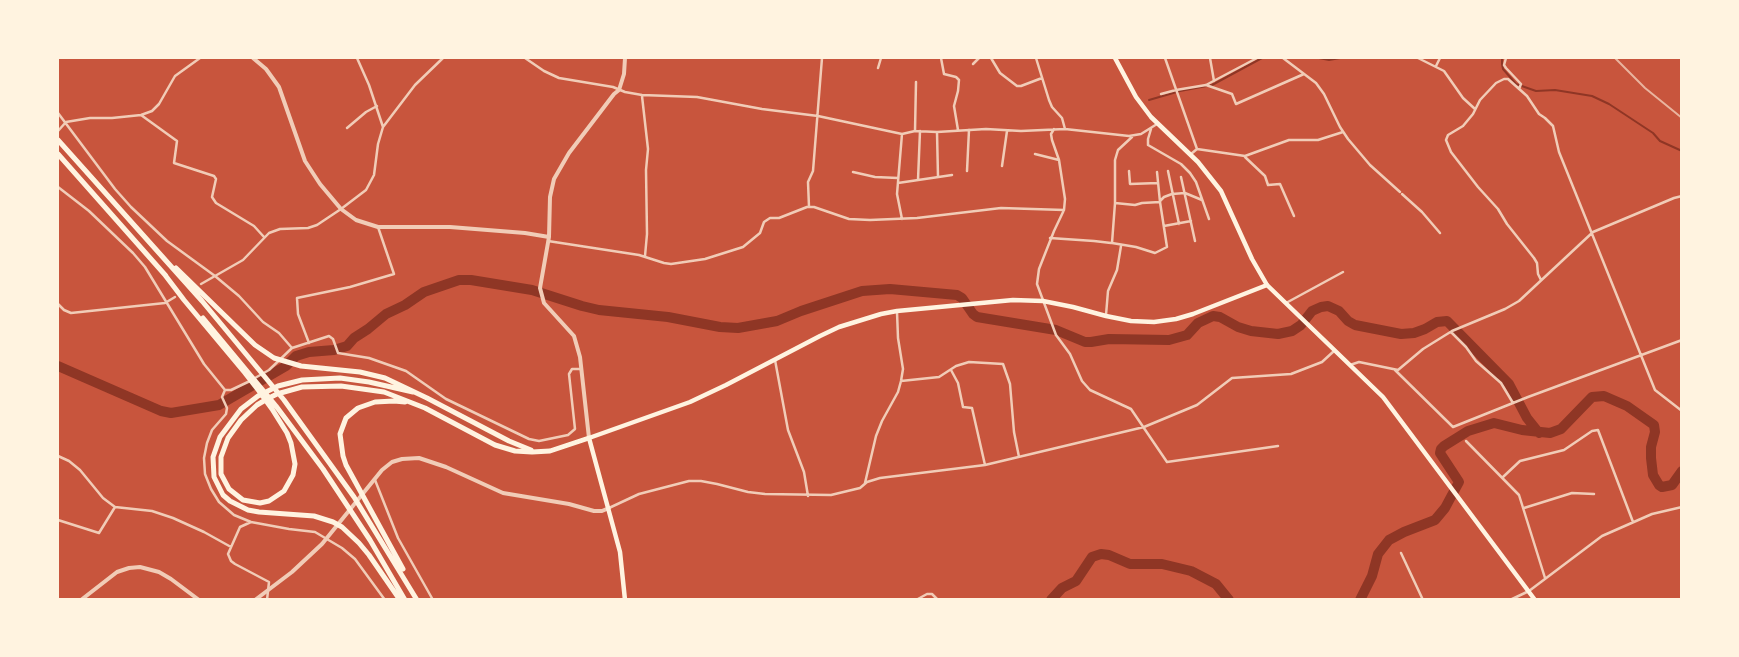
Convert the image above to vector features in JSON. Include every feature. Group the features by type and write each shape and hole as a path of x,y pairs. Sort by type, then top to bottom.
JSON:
{"highway":[{"path":"58,140 284,400 354,497 418,600"},
{"path":"58,154 165,275 247,372 346,502 405,600"},
{"path":"137,229 239,330 266,354 283,362 301,366 366,373 385,378 509,442 526,449 542,452"},
{"path":"400,600 364,549 342,527 314,516 259,512 238,506 223,495 214,477 213,466 216,446 233,418 249,402 278,386 314,378 340,378 369,382 413,392"},
{"path":"274,407 291,443 295,464 293,475 290,484 278,497 269,501 252,503 243,500 229,490 221,474 221,457 228,438 248,412 267,399 302,387 341,386 384,392 425,408 495,445 515,451 542,452 558,449 589,438"},
{"path":"418,600 351,475 343,456 340,434 346,418 366,404 394,400 425,408"}],"main road":[{"path":"1115,58 1136,97 1157,124 1190,154 1221,191 1252,259 1267,284 1334,351 1369,382 1389,404 1536,600"},
{"path":"625,600 620,552 589,438 690,402 839,327 897,310 1013,300 1044,301 1073,306 1131,321 1154,322 1176,320 1267,284"}],"street":[{"path":"58,131 66,122 90,118 141,115 152,111 159,104 174,76 200,58"},
{"path":"253,58 266,69 279,87 305,161 320,184 341,209 356,220 378,227 450,227 526,233 549,239 645,256 664,264 671,264 705,259 743,247 760,233 762,224 770,218 779,218 809,207 849,219 870,220 902,219 1001,208 1064,210"},
{"path":"357,58 377,106 383,127"},
{"path":"202,284 243,260 273,230 308,228 317,225 366,190 376,167 378,144 383,127 415,85 443,58"},
{"path":"525,58 544,71 559,78 613,87 642,95 697,97 762,109 818,116 902,134 915,131 1065,129 1133,136 1141,134 1157,124"},
{"path":"589,438 580,358 574,336 544,303 540,288 549,239 550,198 557,172 568,153 619,90 624,74 625,58"},
{"path":"809,207 808,182 813,171 822,58"},
{"path":"878,68 881,58"},
{"path":"941,58 944,74 956,77 959,80 954,106 958,130"},
{"path":"973,64 979,58"},
{"path":"991,58 1000,73 1017,86 1042,78"},
{"path":"1036,58 1049,100 1052,107 1062,118 1065,129"},
{"path":"1165,58 1197,149"},
{"path":"1210,58 1214,81"},
{"path":"1161,94 1206,85 1257,58"},
{"path":"1283,58 1316,83 1324,94 1343,132 1370,165 1422,212 1440,233"},
{"path":"1418,58 1444,71 1475,110"},
{"path":"1436,66 1440,58"},
{"path":"1506,58 1506,68 1521,84 1519,89"},
{"path":"1206,85 1232,94 1236,104 1305,74"},
{"path":"1541,280 1538,274 1537,263 1506,224 1498,209 1451,152 1446,140 1448,135 1463,126 1480,100 1496,83 1504,79 1508,79 1531,100 1539,114 1553,126 1560,152 1655,390 1682,411"},
{"path":"915,131 916,82"},
{"path":"642,95 648,149 645,256"},
{"path":"347,128 366,112 377,106"},
{"path":"58,114 131,207 167,241 215,276 264,322 280,333 292,348"},
{"path":"141,115 178,141 174,162 214,176 216,180 212,196 216,203 254,226 264,237"},
{"path":"1151,128 1148,144 1181,164 1196,182 1208,219"},
{"path":"1054,129 1051,134 1059,160 1065,199 1064,210 1050,238 1037,276 1037,284 1056,336 1070,354 1082,381 1090,390 1131,409 1167,462 1278,446"},
{"path":"967,171 969,130"},
{"path":"918,180 920,131"},
{"path":"1002,166 1008,131"},
{"path":"936,132 938,177"},
{"path":"1190,154 1197,149 1245,156 1290,140 1318,140 1343,132"},
{"path":"902,134 897,194 902,219"},
{"path":"1112,243 1116,203 1115,160 1118,150 1133,136"},
{"path":"1035,154 1059,160"},
{"path":"1245,156 1265,176 1268,185 1280,184 1294,216"},
{"path":"1168,170 1179,224"},
{"path":"1130,171 1130,184 1158,183"},
{"path":"853,172 875,177 898,178"},
{"path":"1050,238 1094,240 1136,247 1155,253 1168,247 1157,172"},
{"path":"898,183 952,175"},
{"path":"1181,177 1196,241"},
{"path":"58,187 89,211 133,253 145,268 204,364 224,390"},
{"path":"1116,203 1135,205 1160,201 1172,194 1185,193 1202,200"},
{"path":"1350,365 1359,362 1395,370 1401,368 1423,349 1452,331 1513,305 1593,232 1682,196"},
{"path":"1164,226 1191,221"},
{"path":"309,343 298,314 297,298 350,287 394,274 378,227"},
{"path":"1106,316 1108,291 1117,270 1121,246"},
{"path":"1286,303 1342,272"},
{"path":"58,304 64,310 72,313 165,303 175,297"},
{"path":"865,483 876,436 882,420 898,392 901,381 903,368 898,338 897,310"},
{"path":"1452,331 1476,361 1501,383 1514,402"},
{"path":"224,390 238,387 269,370 292,348 329,336 333,339 338,353 369,358 406,371 446,399 539,442 568,435 575,429 569,374 572,369 580,369"},
{"path":"1395,370 1453,427 1526,397 1682,340"},
{"path":"255,600 292,572 326,539 382,470 392,462 402,459 419,458 446,467 503,493 569,504 602,512 639,494 689,481 701,481 765,494 808,496 839,494 860,488 865,483 880,478 985,465 1144,427 1197,405 1232,378 1291,374 1322,362 1334,351"},
{"path":"775,360 788,430 804,472 808,496"},
{"path":"901,381 939,377 956,366 969,362 1003,364 1010,384 1014,432 1019,458"},
{"path":"951,370 958,383 963,407 972,408 985,465"},
{"path":"224,390 222,397 227,408 226,414 212,430 204,458 205,474 219,502 234,515 251,522 315,532 342,548 355,559 385,600"},
{"path":"1503,477 1520,461 1564,450 1592,431 1598,430 1633,522"},
{"path":"1466,441 1519,495 1545,579"},
{"path":"58,456 69,461 80,470 103,498 115,507 152,511 173,518 231,547"},
{"path":"374,479 398,538 433,600"},
{"path":"1524,508 1572,494 1594,494"},
{"path":"58,520 99,533 115,507"},
{"path":"1510,600 1529,591 1602,536 1652,514 1682,507"},
{"path":"251,522 240,528 228,554 231,561 269,582 267,600"},
{"path":"1401,554 1423,600"},
{"path":"82,600 117,572 140,567 165,575 198,600"},
{"path":"916,600 927,594 932,594 938,600"}],"waterway":[{"path":"1149,100 1180,91 1212,85 1262,58"},
{"path":"1319,58 1329,60 1340,58"},
{"path":"1502,58 1503,69 1516,84 1536,91 1555,90 1592,96 1609,104 1653,133 1660,141 1682,151"},
{"path":"58,366 161,411 171,413 219,405 286,366 296,356 347,346 354,338 386,314 405,305 424,292 459,280 471,280 532,290 599,310 668,317 720,327 738,328 777,321 862,291 890,289 957,295 962,298 977,317 1056,330 1085,342 1109,339 1169,340 1187,335 1198,323 1213,316 1220,317 1238,327 1251,331 1278,334 1292,331 1301,325 1312,311 1328,306 1339,311 1348,321 1355,325 1401,334 1414,333 1437,322 1447,321 1509,384 1527,418 1539,433"},
{"path":"1360,600 1372,576 1378,554 1389,540 1435,520 1445,508 1459,482 1440,453 1441,449 1468,431 1494,423 1522,430 1550,433 1561,429 1592,397 1604,396 1627,406 1654,425 1655,432 1651,447 1651,458 1653,475 1659,485 1662,487 1672,485 1682,471"},
{"path":"1051,600 1062,588 1076,581 1092,557 1101,554 1109,555 1130,564 1162,564 1191,571 1216,584 1229,600"}],"railway":[{"path":"1615,58 1645,88 1682,118"}]}
